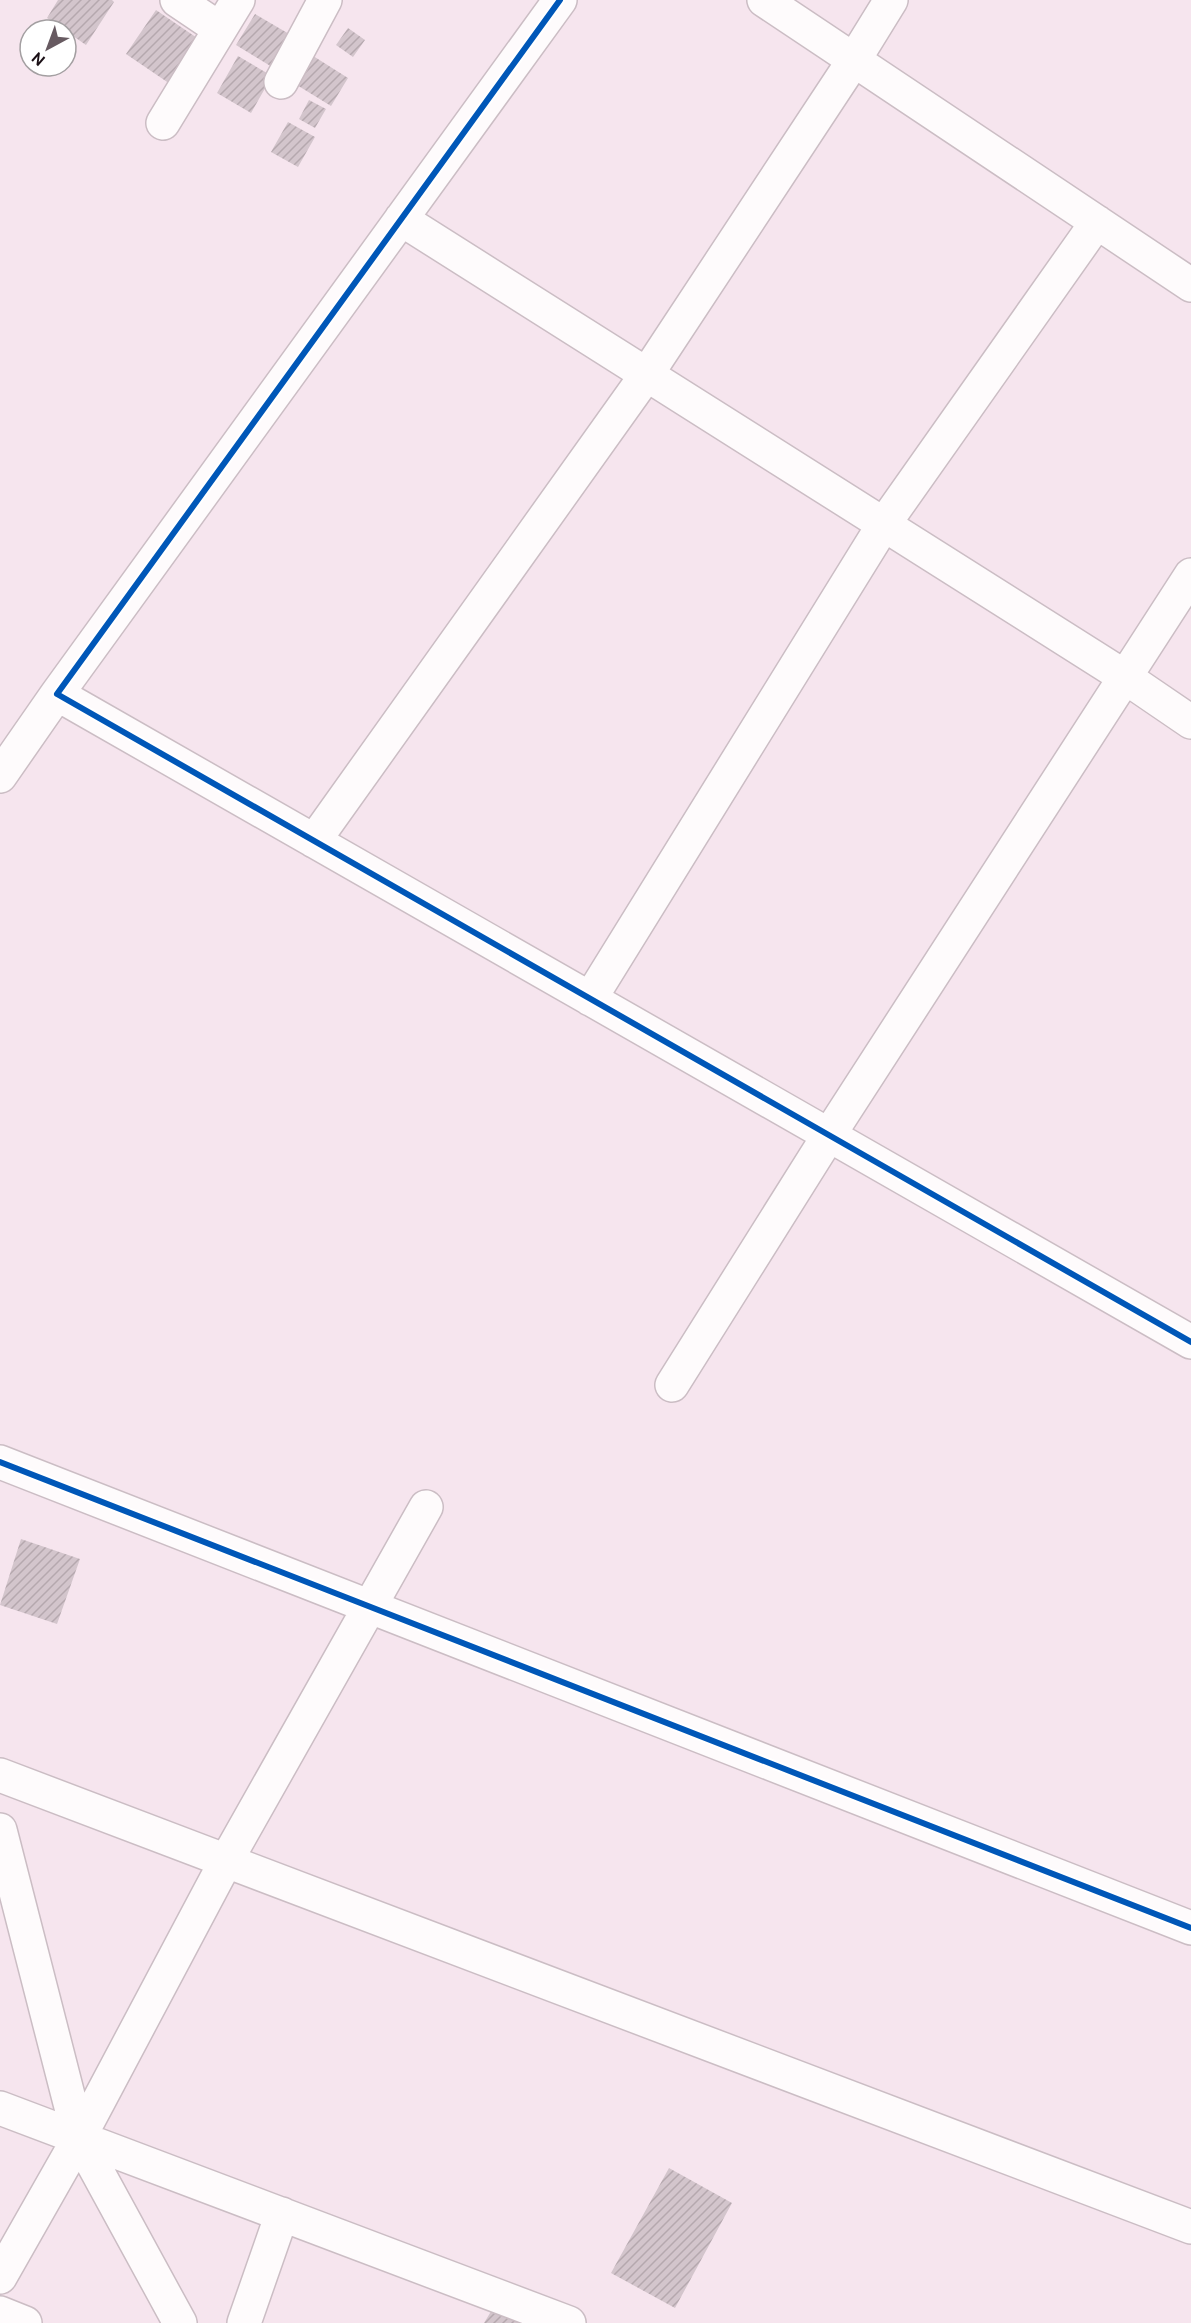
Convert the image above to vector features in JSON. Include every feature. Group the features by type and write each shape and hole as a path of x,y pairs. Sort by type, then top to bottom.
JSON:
{"street":[{"path":"177,0 220,29"},
{"path":"162,123 238,0"},
{"path":"281,82 326,0"},
{"path":"0,776 560,0"},
{"path":"764,0 1191,285"},
{"path":"314,841 647,374 891,0"},
{"path":"401,219 1125,677 1191,722"},
{"path":"590,999 884,524 1097,222"},
{"path":"672,1385 829,1135 1191,575"},
{"path":"57,694 1191,1342"},
{"path":"0,1462 1191,1928"},
{"path":"0,2277 79,2138 226,1861 426,1507"},
{"path":"0,1775 1191,2227"},
{"path":"0,1830 79,2138 180,2323"},
{"path":"0,2108 569,2323"},
{"path":"244,2323 282,2214"},
{"path":"0,2313 25,2323"}],"building":[{"path":"58,0 112,0 114,2 86,45 78,39 78,18 47,18"},
{"path":"156,10 206,44 176,88 126,54"},
{"path":"255,14 296,38 277,70 236,45"},
{"path":"348,28 365,40 353,57 336,45"},
{"path":"310,54 348,78 331,106 292,82"},
{"path":"238,56 272,76 251,113 217,93"},
{"path":"309,100 326,109 315,128 299,119"},
{"path":"288,122 315,137 298,167 271,152"},
{"path":"21,1539 80,1559 57,1624 0,1605"},
{"path":"669,2168 732,2203 675,2308 611,2273"},
{"path":"504,2290 529,2323 484,2323"}],"cycle path":[{"path":"560,0 57,694 1191,1342"},
{"path":"0,1462 1191,1928"}]}
